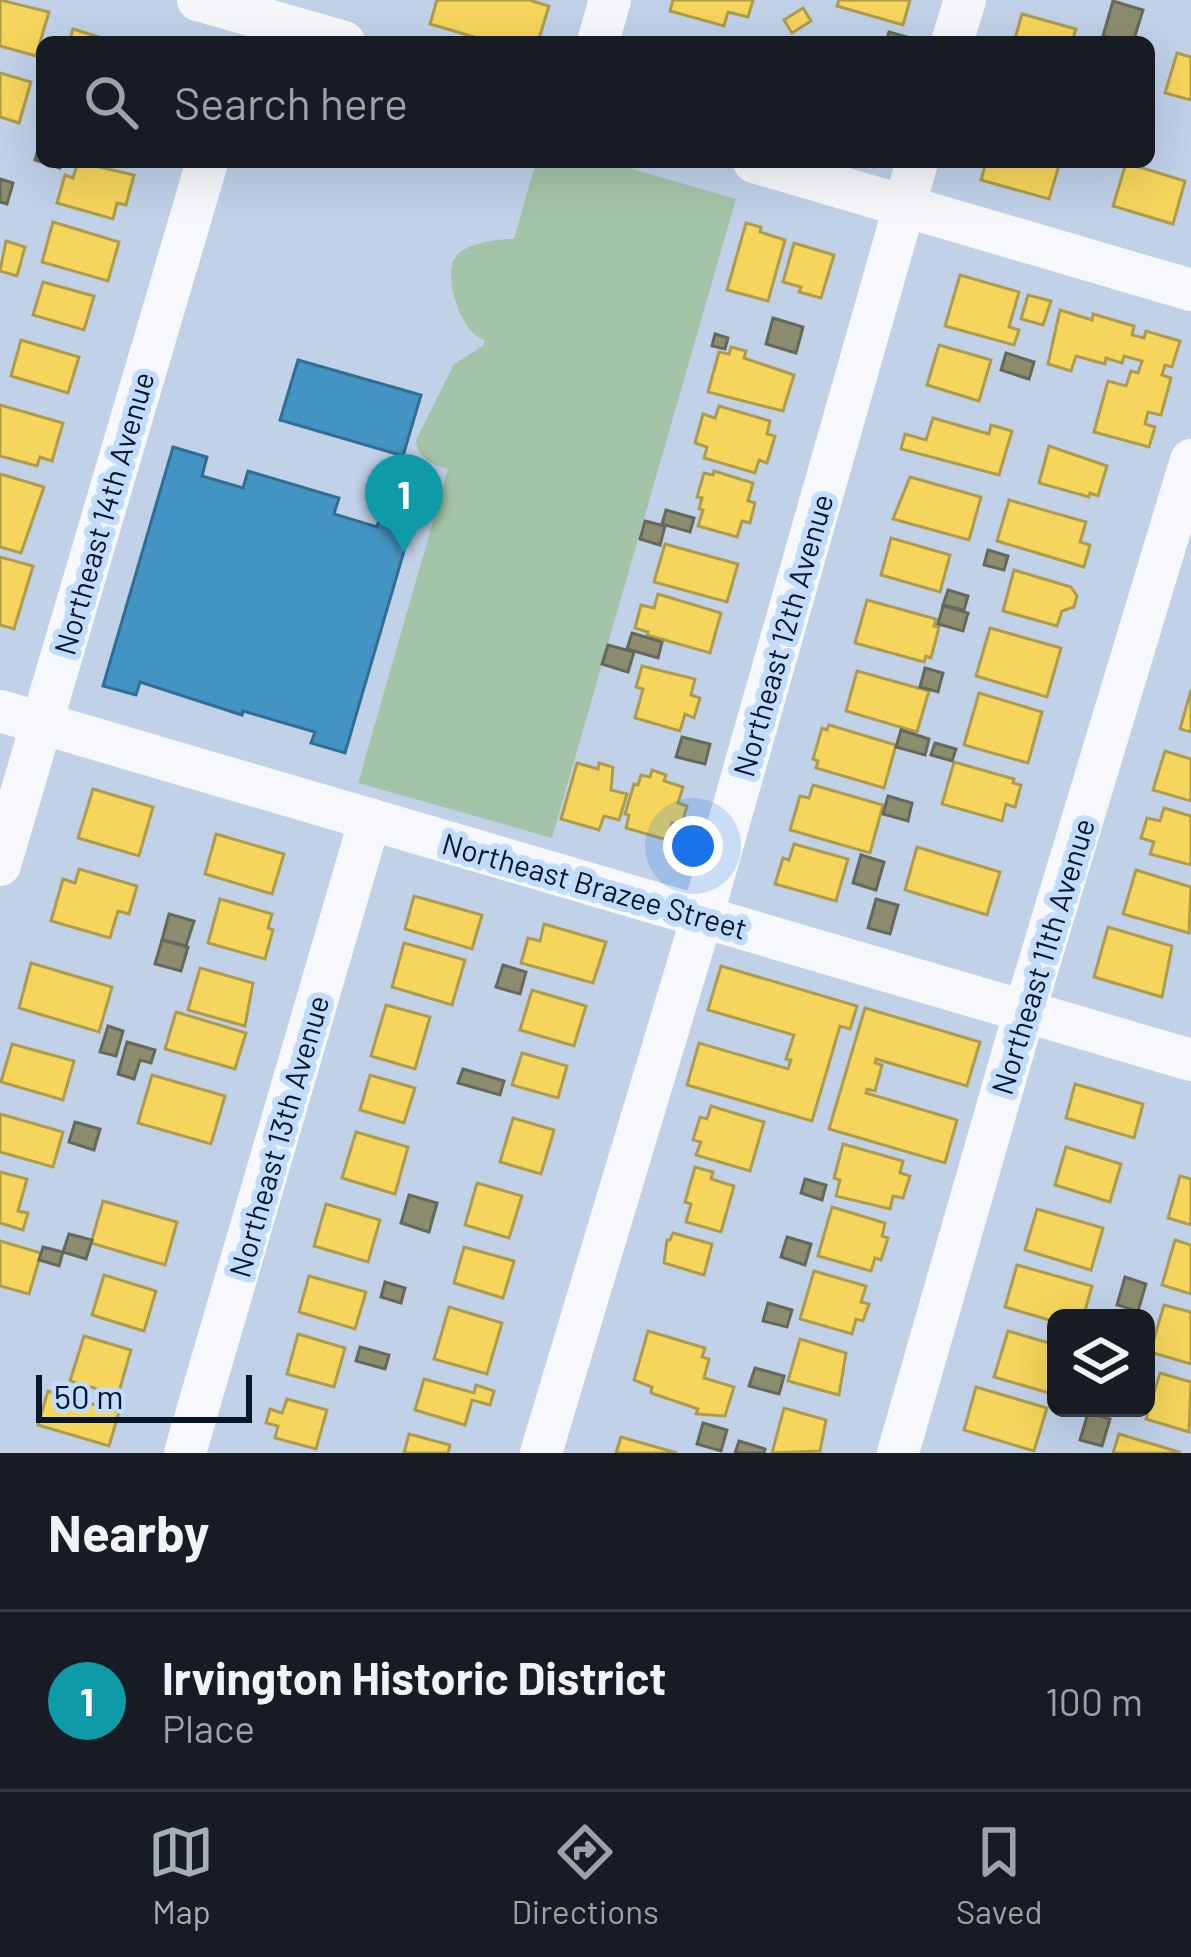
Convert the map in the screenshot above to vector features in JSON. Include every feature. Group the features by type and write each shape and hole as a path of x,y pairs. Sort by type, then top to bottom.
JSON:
{"street":[{"path":"198,0 249,19 319,36"},
{"path":"600,36 610,0"},
{"path":"954,36 965,0"},
{"name":"Northeast 14th Avenue","path":"0,865 205,168"},
{"path":"775,168 1191,290"},
{"name":"Northeast 12th Avenue","path":"541,1453 702,917 915,168"},
{"name":"Northeast 11th Avenue","path":"898,1453 1191,460"},
{"name":"Northeast Brazee Street","path":"0,711 1191,1060"},
{"name":"Northeast 13th Avenue","path":"185,1453 370,819"}],"green space":[{"path":"534,168 629,168 736,199 552,838 358,783 448,469 423,457 416,440 454,364 485,340 476,336 456,303 452,264 468,247 514,239"}],"building: Homes":[{"path":"0,0 49,12 42,36 36,36 36,56 0,46"},
{"path":"437,0 529,0 549,6 540,36 471,36 430,24"},
{"path":"673,0 753,0 748,17 728,12 724,26 670,11"},
{"path":"839,0 910,0 903,25 837,6"},
{"path":"803,8 811,21 792,33 784,20"},
{"path":"1022,14 1076,29 1074,36 1016,36"},
{"path":"1177,53 1191,57 1191,100 1165,93"},
{"path":"0,73 31,82 19,123 0,117"},
{"path":"76,168 134,175 126,205 117,203 113,219 57,203 65,175 73,178"},
{"path":"984,168 1058,168 1049,199 981,180"},
{"path":"1124,168 1142,168 1185,181 1173,224 1113,206"},
{"path":"53,222 119,242 108,281 42,262"},
{"path":"746,223 785,240 768,301 727,290"},
{"path":"6,241 25,247 17,276 0,271"},
{"path":"794,243 834,255 821,298 783,282"},
{"path":"960,275 1019,292 1009,327 1019,330 1014,345 945,326"},
{"path":"43,282 94,296 84,330 33,315"},
{"path":"1028,295 1051,301 1043,325 1021,319"},
{"path":"1060,310 1134,326 1132,335 1144,338 1146,331 1180,341 1172,367 1165,365 1162,375 1171,378 1161,415 1148,412 1145,424 1155,427 1149,447 1094,432 1108,381 1126,386 1131,371 1138,373 1142,361 1124,356 1122,363 1106,358 1105,364 1076,356 1071,371 1048,364"},
{"path":"21,340 79,357 68,393 11,376"},
{"path":"939,345 991,360 979,401 927,385"},
{"path":"731,347 746,351 744,358 794,375 783,411 708,392 719,352 729,354"},
{"path":"0,405 63,423 52,461 40,457 37,466 0,456"},
{"path":"719,406 770,421 767,434 775,436 767,463 759,460 755,473 704,458 707,447 695,443 703,414 715,418"},
{"path":"933,418 989,434 991,425 1012,431 999,475 901,449 905,434 926,440"},
{"path":"1049,446 1107,466 1098,496 1039,483"},
{"path":"714,471 753,483 748,501 755,503 750,523 742,521 737,537 698,526 703,510 699,509 702,498 697,497 704,473 713,475"},
{"path":"0,474 44,487 21,553 0,547"},
{"path":"910,477 981,497 969,540 893,519"},
{"path":"1009,500 1086,522 1080,542 1090,545 1084,567 997,541"},
{"path":"891,538 950,555 940,592 881,575"},
{"path":"665,544 738,564 727,602 654,582"},
{"path":"0,557 33,566 14,629 0,625"},
{"path":"1014,570 1071,587 1077,596 1074,607 1062,611 1057,626 1003,611"},
{"path":"658,594 721,613 710,653 635,628 641,605 654,608"},
{"path":"867,600 936,619 934,626 939,627 931,658 926,656 924,662 855,643"},
{"path":"990,628 1061,648 1047,697 976,676"},
{"path":"642,666 695,679 691,695 700,698 694,718 685,714 680,731 635,718 643,689 636,687"},
{"path":"857,671 929,691 917,732 846,711"},
{"path":"1191,690 1191,732 1180,729"},
{"path":"979,693 1042,712 1028,763 964,745"},
{"path":"829,725 896,745 884,788 816,768 818,761 813,759 822,728 827,730"},
{"path":"1165,751 1191,759 1191,801 1153,790"},
{"path":"954,762 1021,785 1015,807 1006,804 1002,821 942,804"},
{"path":"577,763 598,769 599,763 613,767 611,790 627,794 619,820 604,816 599,830 561,819"},
{"path":"652,770 666,775 664,781 683,787 678,803 687,806 681,826 672,823 667,840 626,828 634,784 638,785 641,775 650,777"},
{"path":"813,785 883,805 870,853 790,830 800,796 809,798"},
{"path":"93,789 153,807 139,856 78,838"},
{"path":"1164,808 1191,816 1191,865 1150,854 1154,842 1141,838 1147,818 1160,821"},
{"path":"216,834 284,854 272,894 205,874"},
{"path":"794,844 848,859 836,901 775,884 783,858 789,860"},
{"path":"917,847 1000,872 987,915 905,890"},
{"path":"79,869 137,886 129,914 118,911 110,938 51,921 63,879 75,883"},
{"path":"1136,870 1191,887 1189,933 1123,914"},
{"path":"414,896 482,915 472,949 405,929"},
{"path":"220,899 272,914 265,959 208,943"},
{"path":"544,924 606,942 593,983 521,963 528,938 540,941"},
{"path":"1108,927 1172,946 1162,997 1094,977"},
{"path":"404,943 465,960 452,1005 392,987"},
{"path":"31,963 112,987 99,1032 19,1008"},
{"path":"721,966 857,1006 850,1029 840,1026 812,1121 687,1085 699,1043 788,1069 791,1060 786,1059 794,1035 708,1010"},
{"path":"200,968 253,983 245,1026 188,1010"},
{"path":"532,990 586,1006 574,1046 520,1030"},
{"path":"386,1005 430,1017 415,1069 371,1056"},
{"path":"865,1008 980,1042 967,1086 876,1059 882,1065 875,1091 867,1089 866,1093 957,1120 945,1163 829,1129"},
{"path":"176,1012 246,1033 235,1069 165,1049"},
{"path":"12,1044 74,1061 63,1100 1,1082"},
{"path":"522,1053 567,1066 558,1098 512,1085"},
{"path":"152,1075 225,1096 211,1144 138,1123"},
{"path":"370,1075 415,1088 404,1123 360,1110"},
{"path":"1075,1084 1143,1104 1134,1138 1066,1118"},
{"path":"711,1106 764,1122 750,1171 696,1155 701,1142 693,1140 700,1117 707,1119"},
{"path":"0,1114 63,1132 53,1167 0,1152"},
{"path":"513,1118 554,1130 541,1174 500,1162"},
{"path":"356,1132 408,1147 395,1194 342,1178"},
{"path":"843,1144 903,1161 900,1173 910,1176 903,1198 893,1196 890,1209 836,1196 840,1180 834,1178"},
{"path":"1066,1147 1121,1164 1110,1202 1055,1185"},
{"path":"695,1167 713,1172 711,1179 734,1186 721,1232 686,1222 691,1204 685,1202"},
{"path":"0,1172 27,1179 18,1211 28,1213 23,1230 0,1223"},
{"path":"1180,1176 1191,1179 1191,1225 1168,1218"},
{"path":"477,1183 522,1196 509,1238 465,1225"},
{"path":"103,1201 177,1222 165,1265 91,1243"},
{"path":"326,1204 380,1220 368,1262 314,1246"},
{"path":"832,1207 885,1223 882,1236 888,1238 881,1260 875,1258 871,1271 818,1256"},
{"path":"1037,1209 1103,1228 1091,1270 1025,1250"},
{"path":"673,1233 712,1244 704,1275 664,1263 667,1240"},
{"path":"1175,1240 1191,1245 1191,1294 1162,1285"},
{"path":"0,1241 41,1253 29,1294 0,1286"},
{"path":"464,1247 514,1261 503,1298 454,1283"},
{"path":"1017,1265 1092,1286 1086,1309 1047,1309 1047,1319 1005,1307"},
{"path":"814,1271 866,1286 861,1302 869,1304 863,1321 856,1319 852,1334 800,1319"},
{"path":"104,1275 156,1291 144,1331 92,1315"},
{"path":"309,1276 366,1292 355,1329 299,1312"},
{"path":"1164,1305 1191,1312 1191,1364 1155,1353"},
{"path":"449,1307 502,1323 487,1374 434,1359"},
{"path":"648,1331 705,1348 702,1357 709,1359 704,1378 734,1387 725,1416 696,1414 698,1409 651,1393 652,1387 634,1380"},
{"path":"1008,1331 1047,1342 1047,1392 994,1377"},
{"path":"298,1334 345,1348 334,1387 287,1374"},
{"path":"84,1336 131,1350 118,1395 70,1381"},
{"path":"800,1339 846,1353 839,1395 788,1381"},
{"path":"1160,1373 1191,1382 1189,1432 1146,1419 1155,1417"},
{"path":"424,1379 474,1393 476,1385 494,1391 490,1405 472,1400 465,1425 415,1410"},
{"path":"976,1387 1047,1408 1034,1451 964,1430"},
{"path":"48,1391 119,1412 109,1446 38,1425"},
{"path":"287,1399 327,1410 316,1449 275,1438 278,1426 266,1423 270,1409 282,1413"},
{"path":"784,1408 826,1420 820,1451 772,1453"},
{"path":"409,1434 450,1445 448,1453 404,1453"},
{"path":"1119,1434 1179,1452 1113,1453"},
{"path":"621,1437 677,1453 616,1453"}],"building: Schools":[{"path":"298,360 421,395 403,456 280,420"},
{"path":"173,447 207,457 202,476 243,488 248,471 339,498 334,514 377,527 383,508 414,517 345,753 311,743 315,732 243,711 242,715 140,682 136,695 103,686"}],"building: Industry":[{"path":"1113,1 1143,10 1135,36 1103,36"},
{"path":"0,179 13,183 7,204 0,202"},
{"path":"773,318 803,327 796,353 766,344"},
{"path":"715,334 728,338 725,349 712,346"},
{"path":"1006,353 1034,362 1029,379 1001,370"},
{"path":"666,510 694,518 690,532 662,524"},
{"path":"645,521 665,526 660,545 640,539"},
{"path":"988,550 1008,556 1004,570 984,565"},
{"path":"948,590 968,596 964,610 943,605"},
{"path":"943,606 968,613 963,631 938,624"},
{"path":"632,633 662,642 658,658 627,649"},
{"path":"608,645 634,652 628,672 602,664"},
{"path":"925,668 943,673 938,692 920,687"},
{"path":"901,730 929,739 925,755 896,747"},
{"path":"682,737 710,744 705,764 676,757"},
{"path":"935,743 956,749 952,761 931,755"},
{"path":"888,796 912,803 908,821 883,814"},
{"path":"861,855 884,862 876,890 853,883"},
{"path":"876,899 898,905 890,934 868,928"},
{"path":"169,914 194,921 186,946 162,940"},
{"path":"162,940 188,947 181,971 155,964"},
{"path":"503,965 526,972 520,994 496,987"},
{"path":"108,1026 123,1031 116,1056 100,1052"},
{"path":"127,1042 155,1050 151,1063 140,1060 134,1079 118,1074"},
{"path":"463,1069 504,1081 500,1095 458,1083"},
{"path":"75,1122 100,1129 94,1150 69,1142"},
{"path":"805,1179 826,1185 822,1200 801,1193"},
{"path":"409,1195 437,1203 429,1232 401,1223"},
{"path":"69,1234 92,1240 86,1259 63,1252"},
{"path":"787,1237 811,1244 805,1265 781,1257"},
{"path":"43,1247 63,1252 59,1266 39,1260"},
{"path":"1125,1277 1146,1284 1139,1309 1117,1305"},
{"path":"385,1282 405,1288 401,1303 381,1297"},
{"path":"768,1303 792,1310 787,1327 763,1321"},
{"path":"360,1347 389,1355 385,1369 356,1361"},
{"path":"755,1368 784,1376 779,1394 749,1386"},
{"path":"1087,1417 1110,1419 1102,1446 1080,1440"},
{"path":"703,1423 727,1430 721,1451 697,1444"},
{"path":"739,1441 765,1449 764,1453 735,1453"}],"place":[{"name":"Irvington Historic District","path":"404,553"}]}
